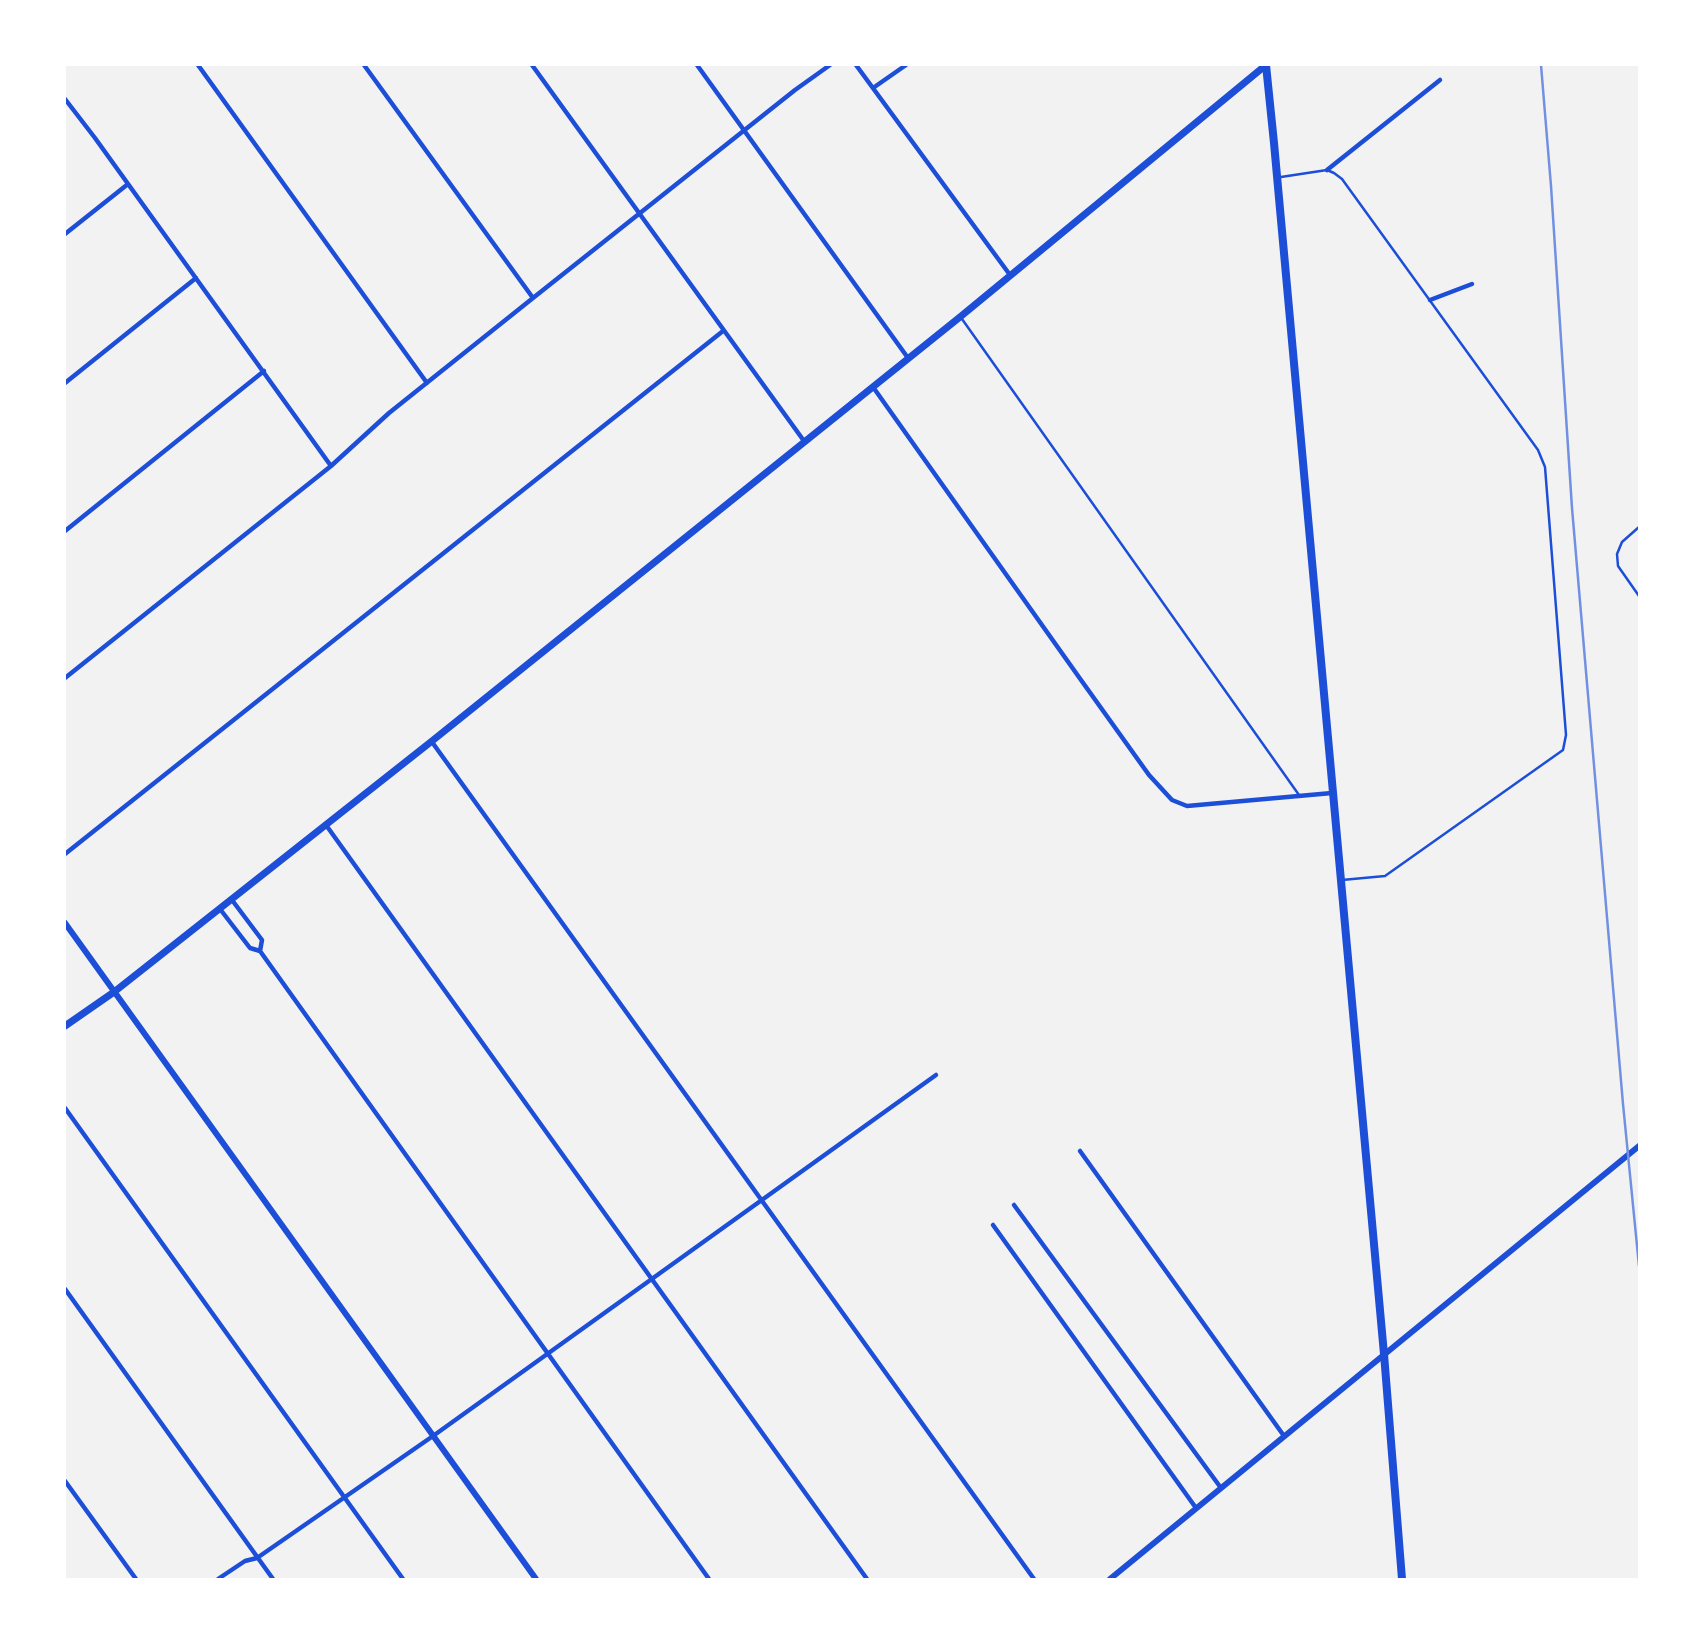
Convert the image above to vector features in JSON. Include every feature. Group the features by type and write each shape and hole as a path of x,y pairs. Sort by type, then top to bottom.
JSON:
{"main road":[{"path":"1266,65 1384,1354 1402,1579"},
{"path":"65,1026 114,992 432,741 960,317 1266,65"}],"street":[{"path":"198,65 427,383"},
{"path":"364,65 533,298"},
{"path":"531,65 804,441"},
{"path":"696,65 908,358"},
{"path":"65,678 331,466 361,437 639,213 830,65"},
{"path":"856,65 1010,275"},
{"path":"873,88 906,65"},
{"path":"1327,170 1440,80"},
{"path":"65,99 331,466"},
{"path":"65,234 128,184"},
{"path":"65,383 196,278"},
{"path":"1430,300 1472,284"},
{"path":"65,854 723,331"},
{"path":"65,531 264,371"},
{"path":"873,387 1149,775 1172,800 1187,806 1332,793"},
{"path":"432,741 1034,1579"},
{"path":"326,825 867,1579"},
{"path":"232,900 262,940 260,951"},
{"path":"220,908 250,948 260,951 709,1579"},
{"path":"65,923 536,1579"},
{"path":"218,1579 245,1561 257,1558 433,1436 936,1075"},
{"path":"65,1108 403,1579"},
{"path":"1110,1579 1639,1146"},
{"path":"1080,1151 1284,1437"},
{"path":"1014,1205 1221,1489"},
{"path":"993,1225 1197,1509"},
{"path":"65,1289 273,1579"},
{"path":"65,1481 136,1579"}],"lane":[{"path":"1277,177 1327,170 1342,180 1538,450 1545,467 1566,735 1563,750 1385,876 1340,880"},
{"path":"960,317 1299,795"},
{"path":"1639,527 1622,542 1618,554 1618,566 1639,596"}],"railway":[{"path":"1541,65 1572,508 1639,1266"}]}
